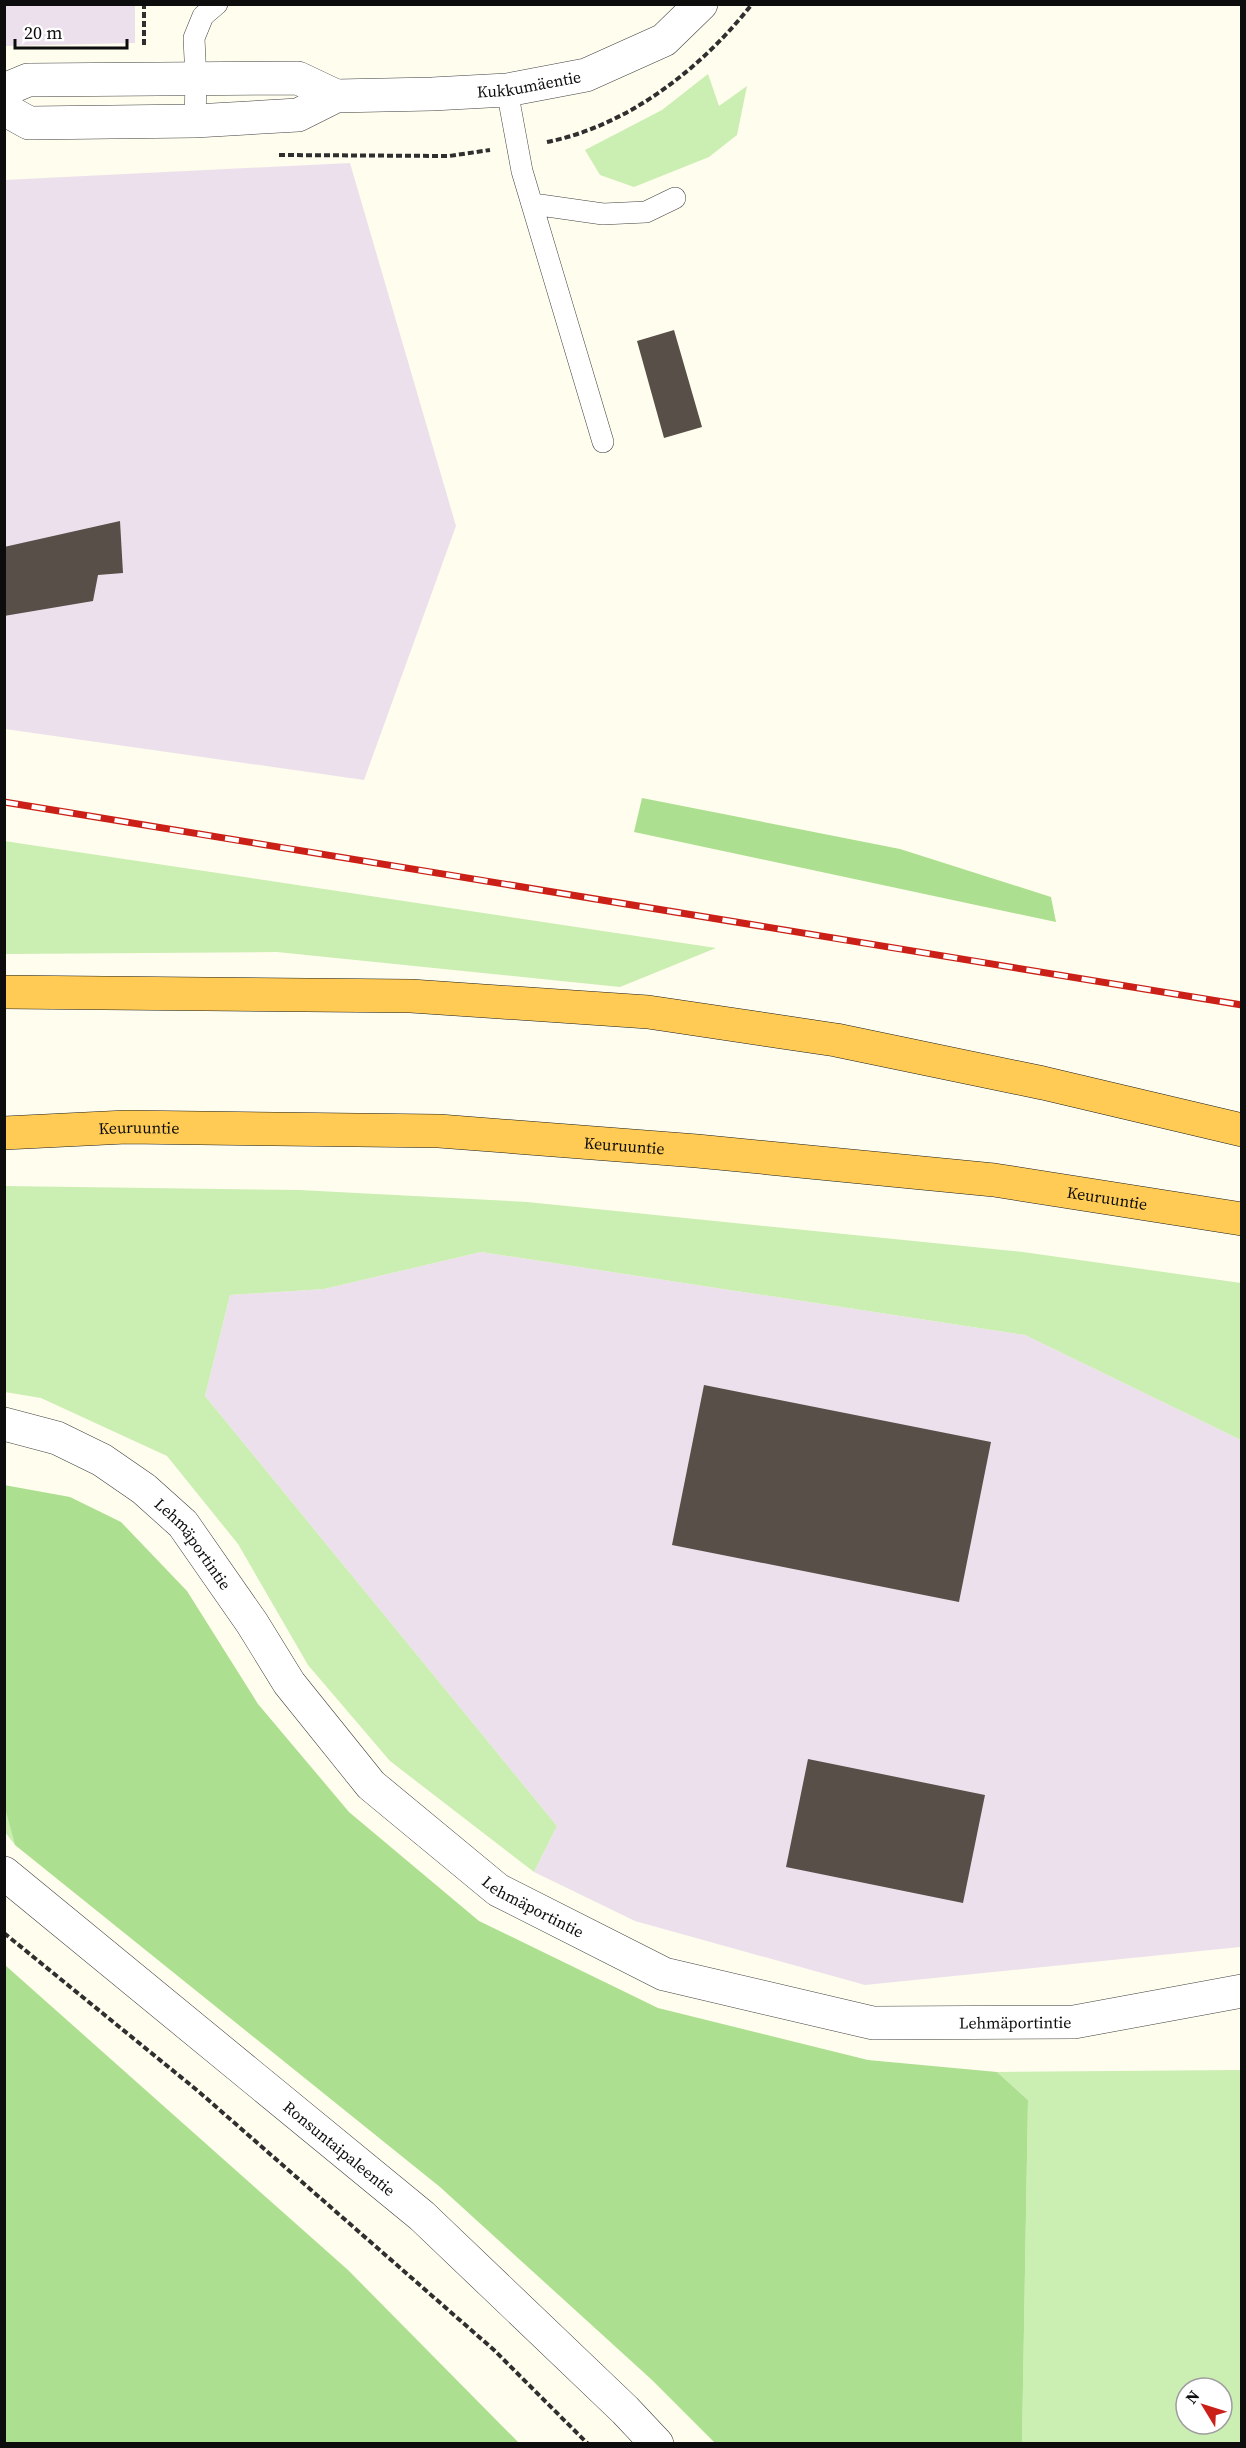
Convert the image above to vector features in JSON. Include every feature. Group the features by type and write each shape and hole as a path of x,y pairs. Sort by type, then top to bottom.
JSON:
{"highway":[{"path":"4,992 411,996 648,1012 836,1040 1043,1083 1242,1130"},
{"name":"Keuruuntie","path":"4,1133 126,1127 440,1131 697,1151 994,1180 1242,1219"}],"street":[{"name":"Kukkumäentie","path":"4,109 29,123 195,121 298,115 336,96 507,90 586,75 664,40 701,4"},
{"name":"Kukkumäentie","path":"4,90 28,80 298,78 336,96"},
{"name":"Lehmäportintie","path":"4,1424 57,1438 102,1460 144,1489 183,1524 245,1613 289,1683 371,1785 498,1890 664,1974 873,2023 1074,2022 1242,1991"},
{"name":"Ronsuntaipaleentie","path":"4,1873 422,2216 625,2410 657,2444"}],"lane":[{"path":"195,121 194,38 203,16 217,4"},
{"path":"507,90 522,171 603,442"},
{"path":"533,204 603,214 646,212 675,198"}],"path":[{"path":"144,4 144,33"},
{"path":"4,1933 198,2091 494,2350 588,2444"}],"shaded area":[{"path":"4,5 135,5 135,43 5,46"},
{"path":"350,163 456,526 364,780 5,729 4,180"},
{"path":"481,1252 1025,1335 1241,1440 1240,1947 865,1985 635,1921 534,1872 557,1826 205,1396 230,1295 324,1289"}],"green space":[{"path":"708,74 719,106 747,86 737,135 709,157 634,187 600,175 585,150 662,110"},
{"path":"642,798 900,849 1051,897 1056,922 634,832"},
{"path":"5,841 716,948 620,987 277,952 5,954"},
{"path":"4,1186 299,1190 527,1202 1023,1252 1241,1283 1241,1440 1025,1335 481,1252 324,1289 230,1295 205,1396 557,1826 534,1872 390,1761 308,1665 238,1544 167,1456 41,1398 5,1392"},
{"path":"4,1485 70,1497 121,1522 187,1591 258,1704 349,1812 479,1921 658,2008 868,2060 997,2072 1028,2100 1022,2443 715,2443 652,2380 440,2187 15,1845 4,1804"},
{"path":"5,1804 15,1845 5,1832"},
{"path":"5,1965 348,2270 519,2443 5,2443"},
{"path":"1241,2070 1241,2443 1022,2443 1028,2100 997,2072"}],"building":[{"path":"674,330 702,427 664,438 637,341"},
{"path":"120,521 123,573 98,575 93,601 4,616 4,547"},
{"path":"704,1385 991,1442 959,1602 672,1545"},
{"path":"808,1759 985,1795 963,1903 786,1867"}],"railway":[{"path":"4,802 1242,1005"}]}
